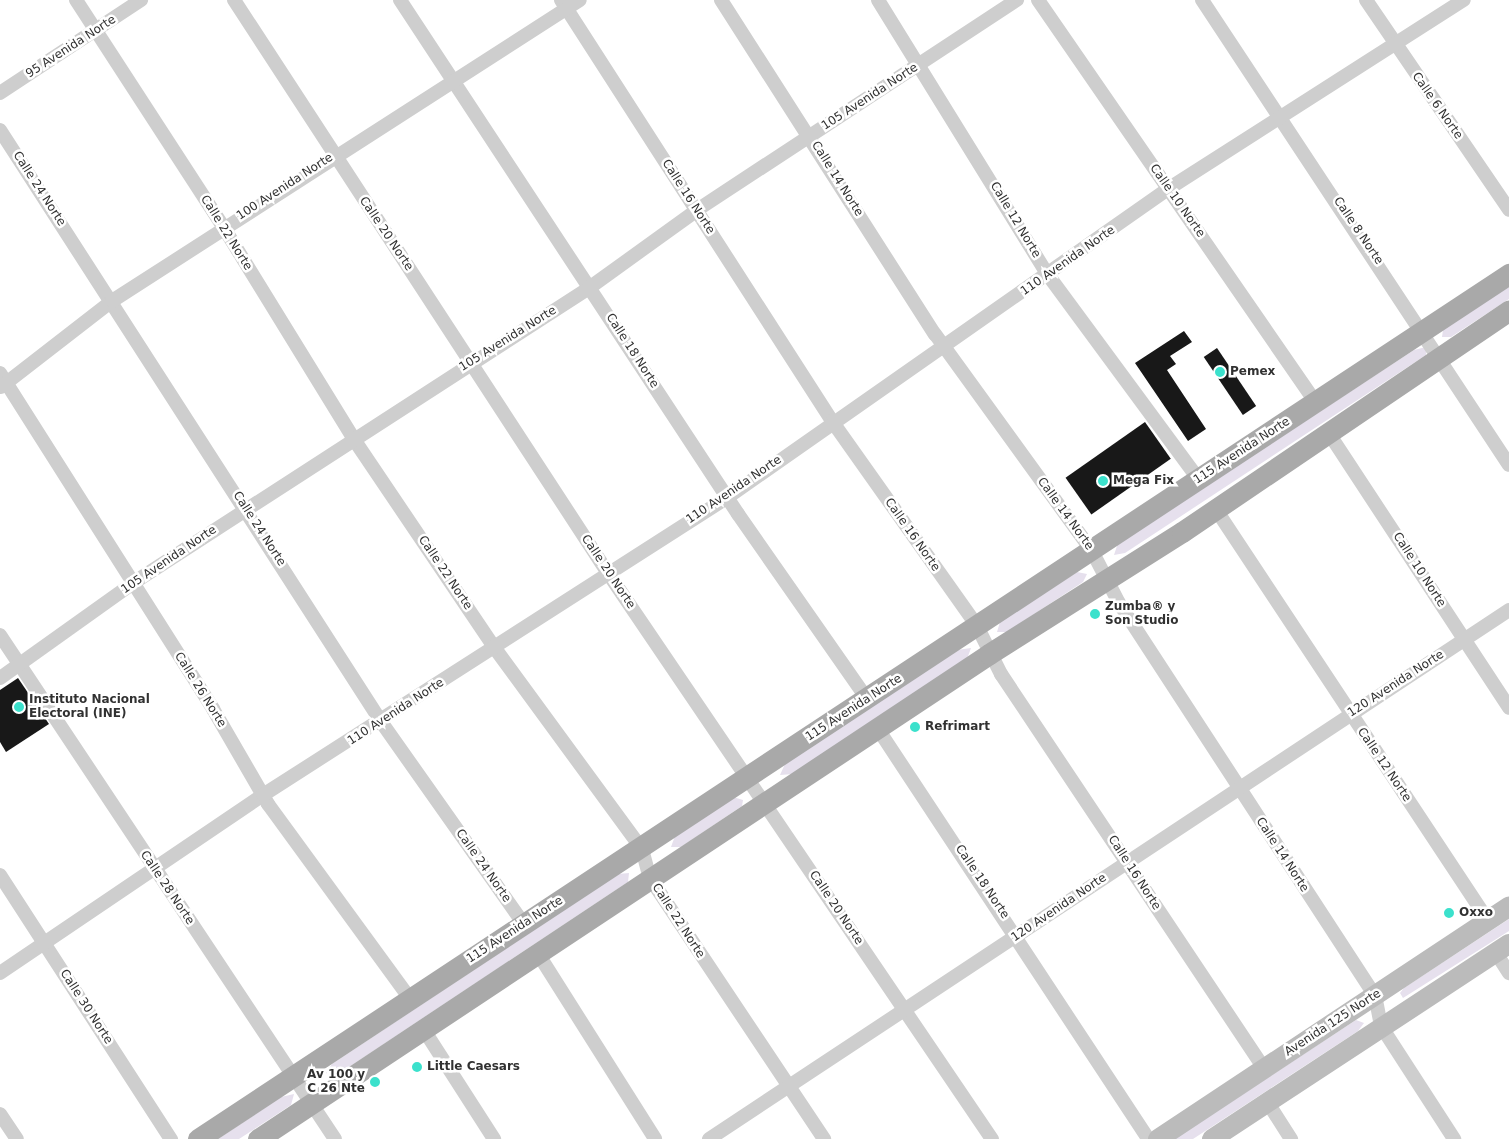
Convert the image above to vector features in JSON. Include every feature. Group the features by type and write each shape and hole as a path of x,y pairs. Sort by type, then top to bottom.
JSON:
{"main road":[{"name":"115 Avenida Norte","path":"198,1139 524,924 642,849 1509,274"},
{"path":"258,1139 424,1030 537,952 766,803 989,654 1215,508 1440,355 1509,311"},
{"name":"Avenida 125 Norte","path":"1158,1139 1509,907"},
{"path":"1212,1139 1502,948"}],"street":[{"name":"Calle 22 Norte","path":"76,0 224,228 353,438 494,646 642,849 650,878 824,1139"},
{"name":"95 Avenida Norte","path":"0,93 141,0"},
{"name":"Calle 20 Norte","path":"234,0 334,155 472,361 608,573 750,777 992,1139"},
{"name":"Calle 18 Norte","path":"400,0 728,497 867,699"},
{"name":"100 Avenida Norte","path":"2,381 112,301 564,4 580,0"},
{"name":"Calle 14 Norte","path":"721,0 945,346 1092,551 1105,580 1238,788 1375,995 1381,1026 1454,1139"},
{"name":"Calle 12 Norte","path":"878,0 920,64 1048,275 1199,480"},
{"name":"105 Avenida Norte","path":"0,678 133,583 472,361 589,288 697,210 1017,0"},
{"name":"Calle 10 Norte","path":"1038,0 1316,403"},
{"name":"Calle 8 Norte","path":"1202,0 1424,330 1509,465"},
{"name":"Calle 6 Norte","path":"1366,0 1395,46 1509,210"},
{"name":"110 Avenida Norte","path":"0,973 263,795 382,723 494,646 728,497 832,421 1048,275 1168,189 1395,46 1464,0"},
{"name":"Calle 16 Norte","path":"564,4 832,421 977,626 989,654 1264,1068"},
{"name":"Calle 24 Norte","path":"0,130 246,508 382,723 524,924"},
{"name":"Calle 26 Norte","path":"2,381 133,583 263,795 410,999"},
{"name":"Calle 10 Norte","path":"1328,432 1509,708"},
{"name":"Calle 12 Norte","path":"1215,508 1488,921"},
{"name":"120 Avenida Norte","path":"709,1139 1509,610"},
{"name":"Calle 28 Norte","path":"0,635 21,664 154,870 294,1075 335,1139"},
{"name":"Calle 18 Norte","path":"878,728 1018,935 1148,1139"},
{"name":"Calle 30 Norte","path":"0,875 47,943 171,1139"},
{"path":"1502,948 1509,973"},
{"path":"537,952 655,1139"},
{"path":"424,1030 494,1139"},
{"path":"1268,1103 1292,1139"},
{"path":"0,1114 17,1139"}],"shaded area":[{"path":"1509,286 1509,299 1451,337 1442,337 1443,330"},
{"path":"1426,347 1426,355 1125,553 1114,555 1118,543 1414,350"},
{"path":"1077,572 1087,574 1083,582 1007,632 997,632 1000,622"},
{"path":"971,648 967,659 793,774 780,775 785,764 957,650"},
{"path":"733,797 743,800 742,806 681,847 671,847 675,836"},
{"path":"629,873 628,882 334,1077 326,1073 332,1064 618,874"},
{"path":"1509,919 1509,931 1403,998 1400,993 1404,988"},
{"path":"1356,1020 1364,1023 1358,1031 1193,1139 1174,1139"},
{"path":"294,1094 291,1105 239,1139 218,1139 281,1097"}],"building":[{"path":"1184,331 1192,342 1170,356 1176,364 1167,370 1206,429 1188,441 1135,363"},
{"path":"1217,348 1256,406 1243,415 1204,357"},
{"path":"1145,422 1171,459 1091,514 1066,478"},
{"name":"Instituto Nacional Electoral (INE)","path":"18,678 49,724 6,752 0,742 0,690"}],"place":[{"name":"Pemex","path":"1220,372"},
{"name":"Mega Fix","path":"1103,481"},
{"name":"Zumba® y Son Studio","path":"1095,614"},
{"name":"Instituto Nacional Electoral (INE)","path":"19,707"},
{"name":"Refrimart","path":"915,727"},
{"name":"Oxxo","path":"1449,913"},
{"name":"Little Caesars","path":"417,1067"},
{"name":"Av 100 y C 26 Nte","path":"375,1082"}]}
